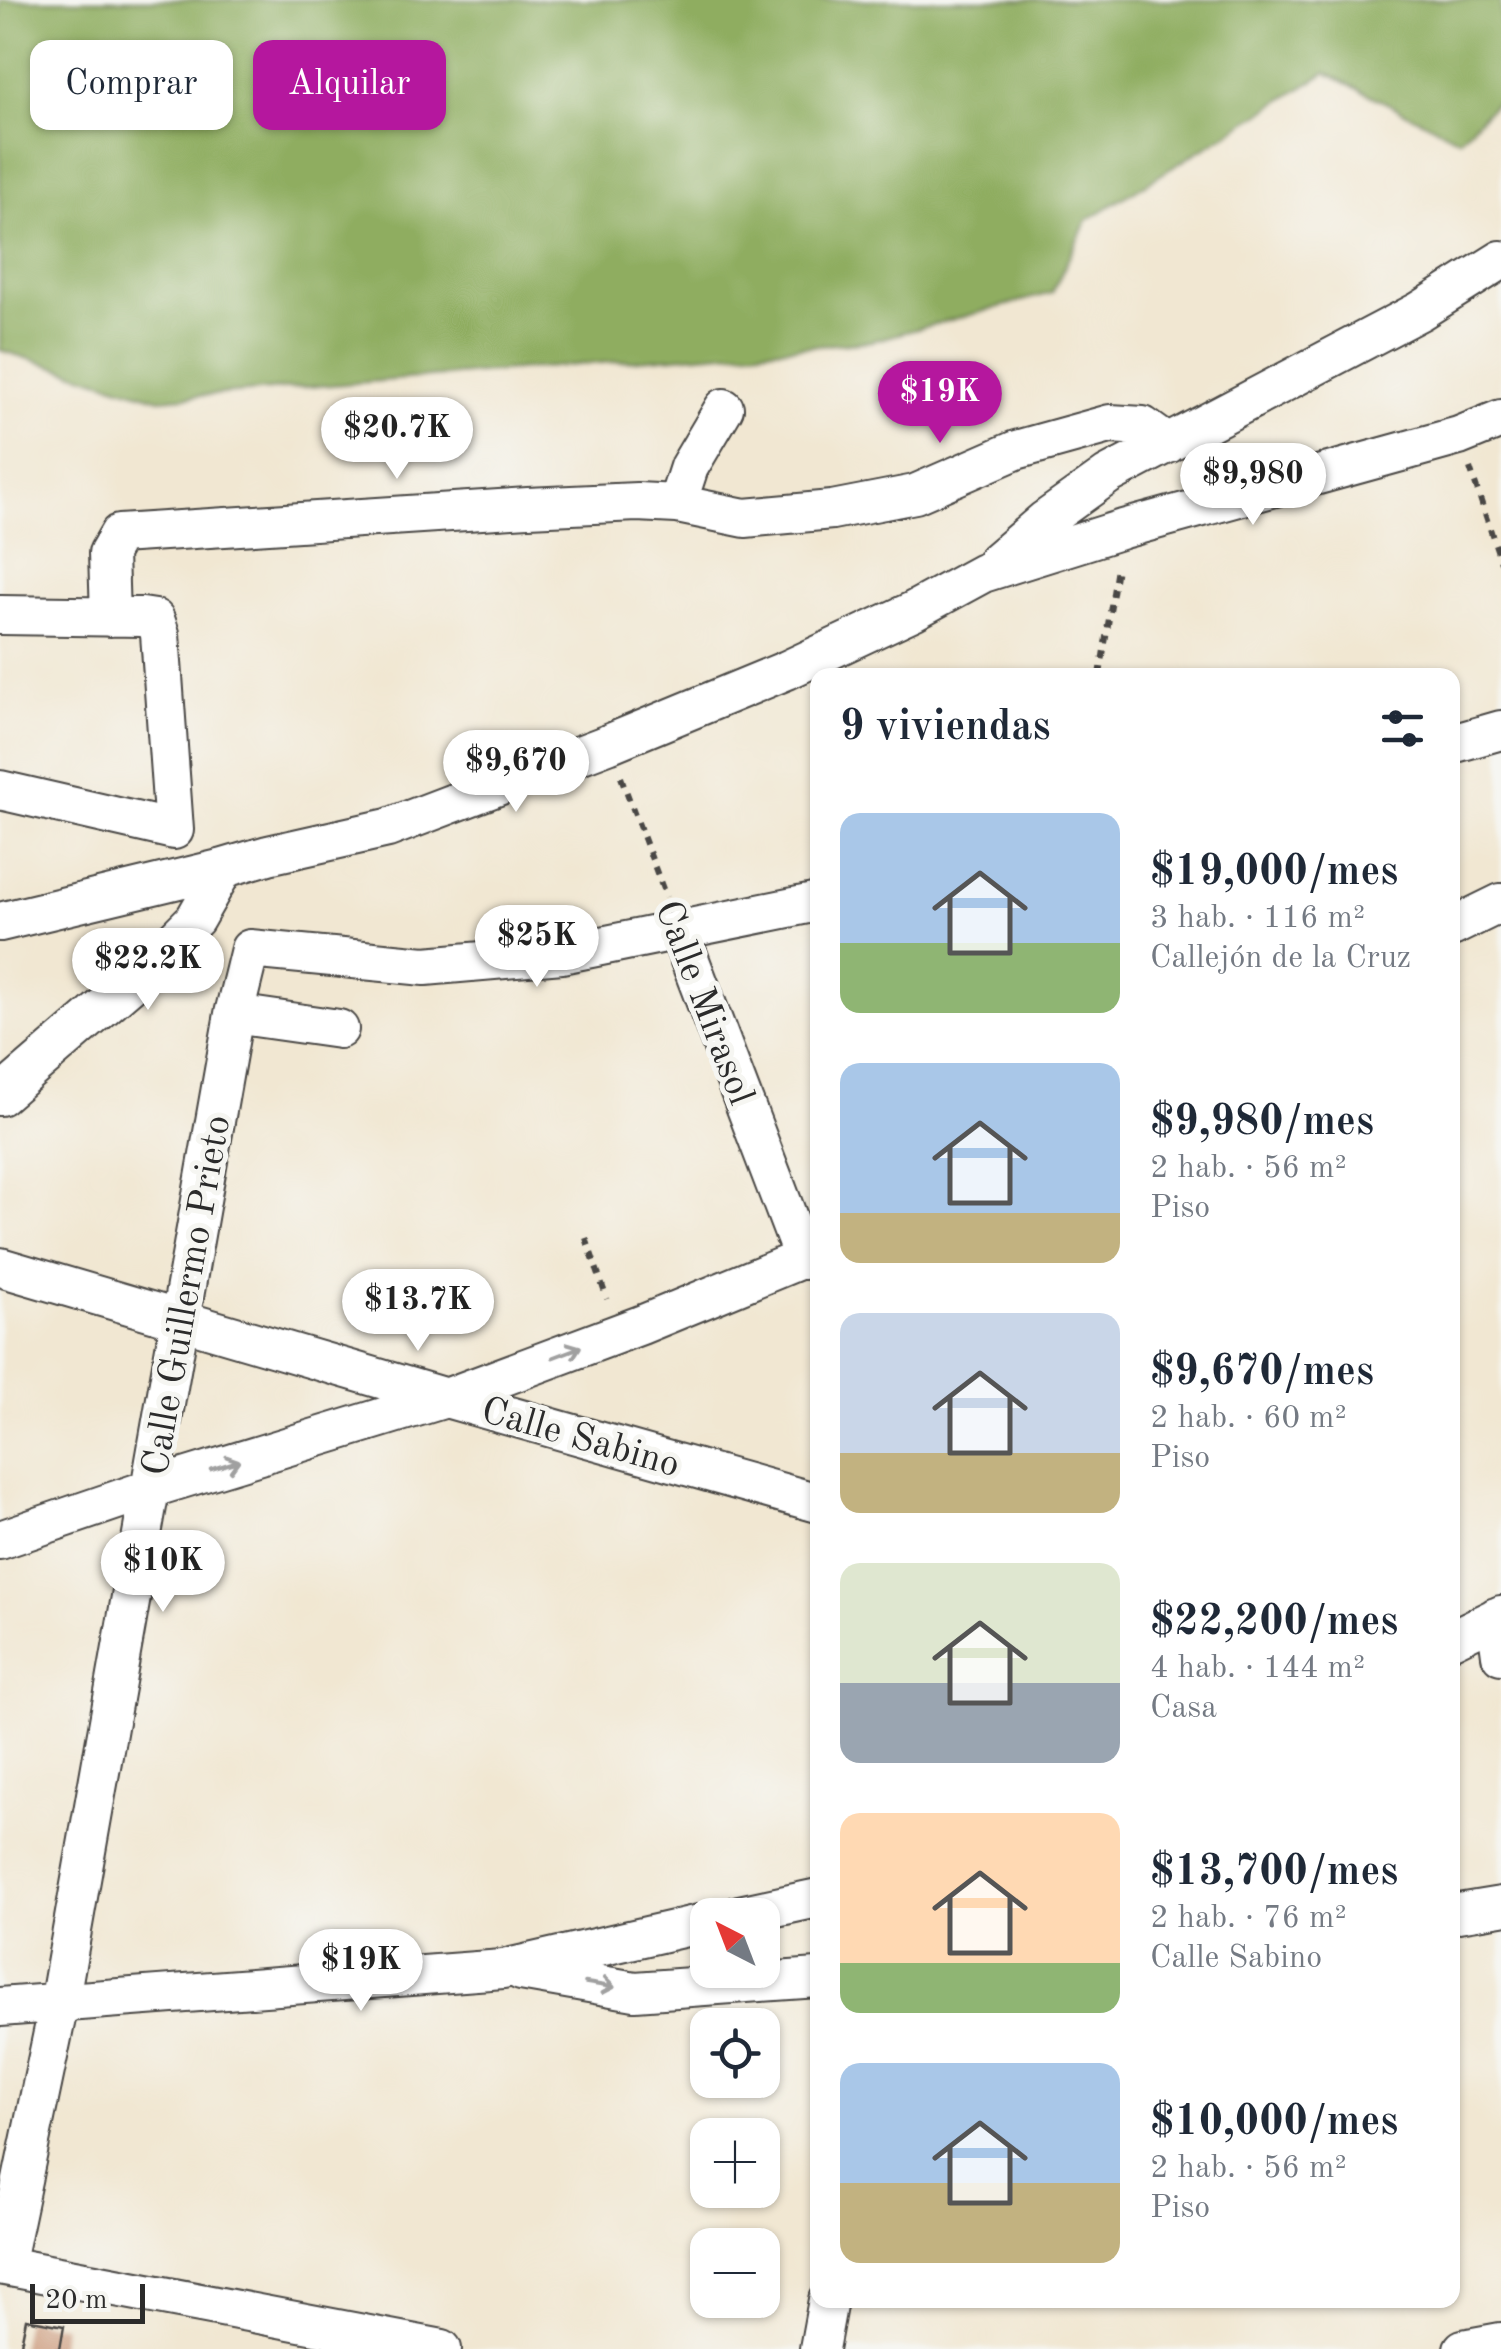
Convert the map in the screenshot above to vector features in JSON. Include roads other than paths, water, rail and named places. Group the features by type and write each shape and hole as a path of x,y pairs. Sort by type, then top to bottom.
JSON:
{"street":[{"path":"983,574 1046,520 1108,475 1420,311 1501,260"},
{"path":"677,504 688,467 724,408"},
{"path":"0,922 388,828 787,670 983,574 1123,529 1459,436 1501,419"},
{"path":"110,617 108,553 120,534 637,502 677,504 745,518 832,510 915,494 1016,450 1110,424 1143,426 1168,444"},
{"path":"0,615 154,619 160,634 174,830 0,790"},
{"path":"1460,742 1501,730"},
{"path":"0,1096 128,985 194,919 224,868"},
{"path":"1460,924 1501,903"},
{"path":"678,929 810,904"},
{"name":"Calle Guillermo Prieto","path":"2,2265 59,2004 234,1014 250,949 425,966 562,954 678,929"},
{"name":"Calle Mirasol","path":"678,929 810,1254"},
{"path":"234,1014 340,1029"},
{"path":"0,1540 152,1488 446,1398 810,1256"},
{"name":"Calle Sabino","path":"0,1267 810,1501"},
{"path":"1460,1613 1499,1616"},
{"path":"1460,1635 1499,1616"},
{"path":"1499,1616 1501,1654"},
{"path":"780,1906 810,1900"},
{"path":"1460,1913 1501,1906"},
{"path":"0,2007 504,1968 690,1926"},
{"path":"504,1968 635,1990 810,1979"},
{"path":"2,2265 442,2349"},
{"path":"820,2349 827,2308"},
{"path":"1464,2349 1501,2342"}]}
